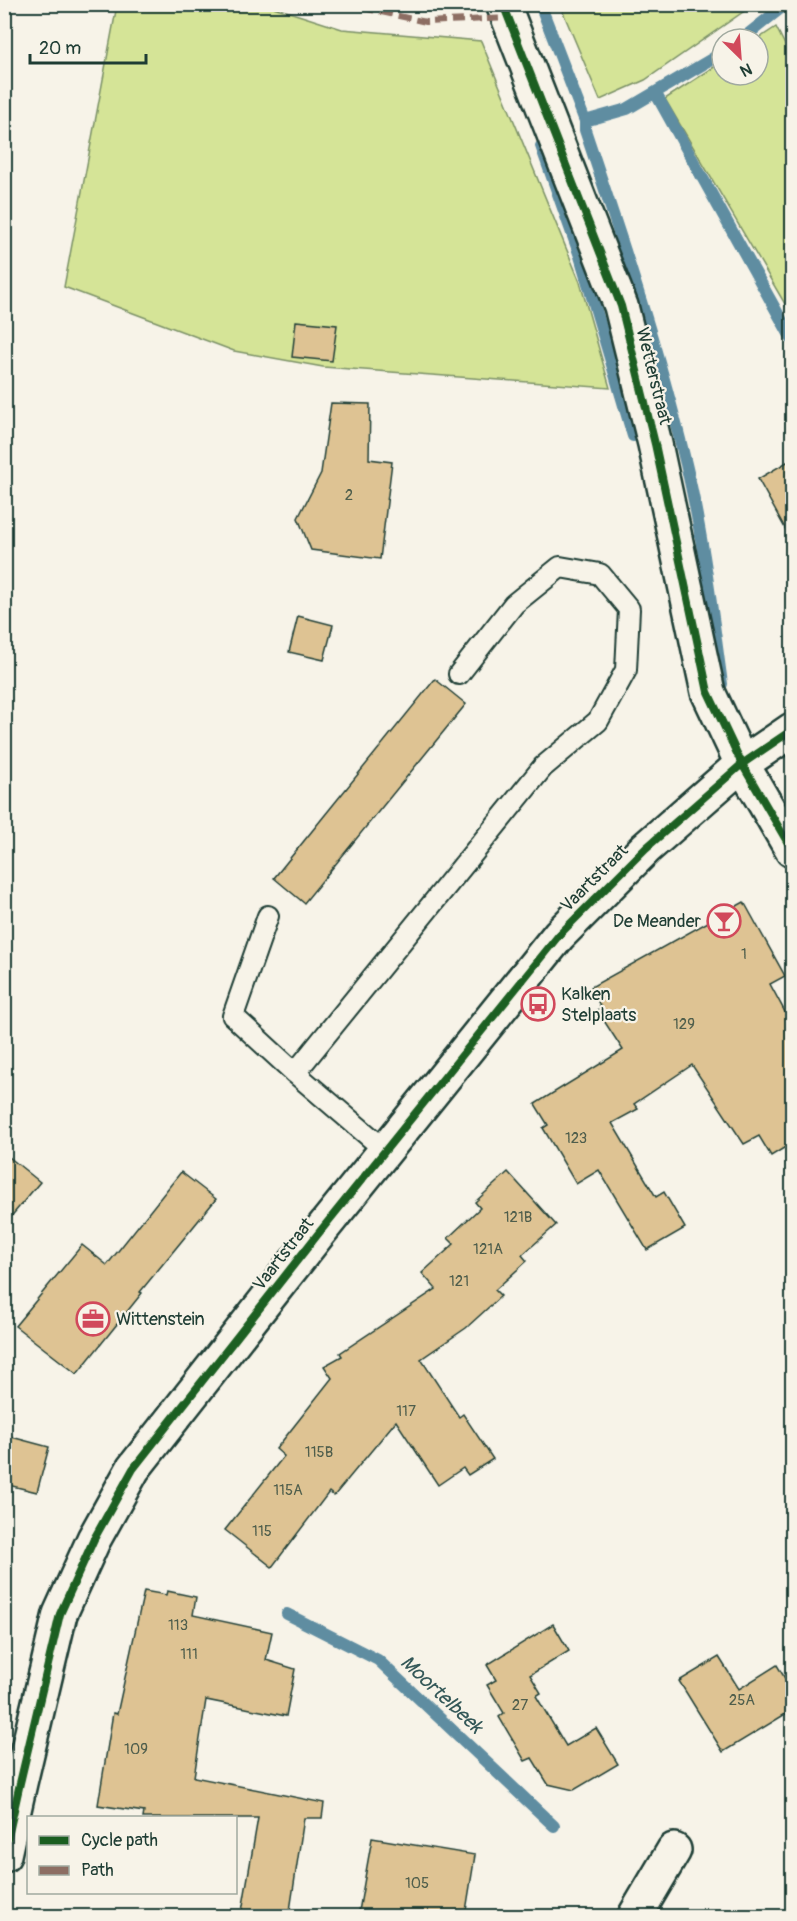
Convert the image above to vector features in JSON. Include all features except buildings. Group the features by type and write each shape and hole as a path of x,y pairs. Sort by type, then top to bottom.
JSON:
{"main road":[{"name":"Wetterstraat","path":"503,4 621,306 655,444 708,692 742,764 792,850"},
{"name":"Vaartstraat","path":"4,1855 60,1614 94,1539 133,1469 385,1150 559,935 646,848 742,764 792,730"},
{"path":"635,1917 674,1850"}],"lane":[{"path":"295,1073 543,767 598,721 626,670 629,609 600,574 560,567 514,604 459,674"},
{"path":"268,916 233,1016 385,1150"}],"green space":[{"path":"117,5 267,5 342,29 481,41 580,282 610,388 323,367 234,351 64,287"},
{"path":"560,5 753,5 721,27 710,27 710,35 645,80 600,100"},
{"path":"776,27 792,59 792,316 665,99 710,70 710,87 770,87 770,31"}],"waterway":[{"path":"540,4 585,121 627,109 710,60"},
{"path":"757,27 786,4"},
{"path":"656,94 792,339"},
{"path":"585,121 585,130 652,338 686,464 702,546 722,684"},
{"path":"541,146 580,256 633,436"},
{"name":"Moortelbeek","path":"287,1614 378,1660 554,1826"}],"marked path":[{"path":"345,4 426,22 508,18"}],"cycle path":[{"path":"503,4 621,306 655,444 708,692 742,764 792,850"},
{"path":"4,1855 60,1614 94,1539 133,1469 318,1234 559,935 646,848 742,764 792,730"}],"place":[{"name":"De Meander","path":"724,921"},
{"name":"Kalken Stelplaats","path":"538,1004"},
{"name":"Wittenstein","path":"93,1319"}]}
